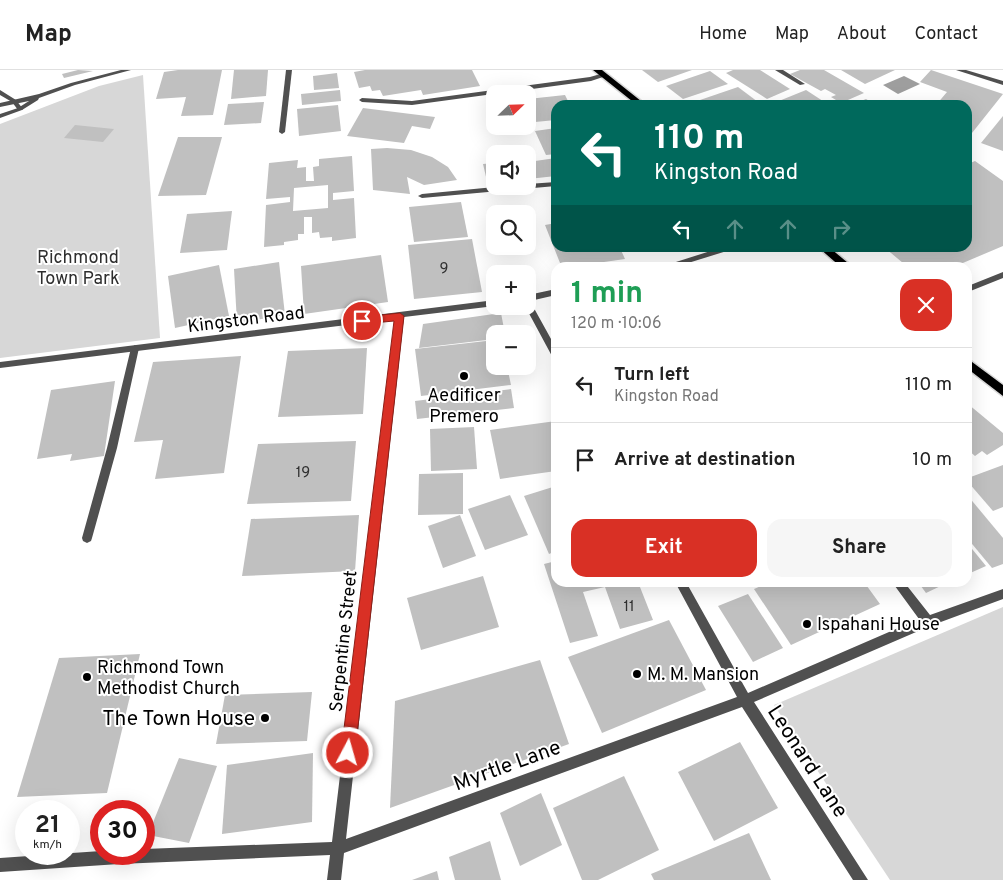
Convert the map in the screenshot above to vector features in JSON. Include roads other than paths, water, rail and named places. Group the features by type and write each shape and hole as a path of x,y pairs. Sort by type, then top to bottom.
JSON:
{"main road":[{"path":"601,72 636,100"},
{"path":"829,252 842,262"},
{"path":"972,365 1003,391"}],"street":[{"path":"0,105 41,96 73,84 128,70"},
{"path":"282,132 289,70"},
{"path":"778,70 802,84"},
{"path":"959,70 1003,83"},
{"path":"362,100 412,103 591,79 601,72"},
{"path":"0,92 14,101 20,109"},
{"path":"0,116 20,109 41,96"},
{"path":"422,196 551,184"},
{"path":"681,262 714,252"},
{"path":"972,287 1003,275"},
{"path":"536,296 551,293"},
{"name":"Kingston Road","path":"0,365 486,304"},
{"path":"534,315 551,347"},
{"name":"Serpentine Street","path":"334,880 400,316"},
{"path":"87,538 112,448 135,348"},
{"name":"Leonard Lane","path":"683,587 745,700 861,880"},
{"path":"901,587 928,621"},
{"name":"Myrtle Lane","path":"0,865 118,857 338,848 745,700 928,621 1003,594"}],"place":[{"name":"Aedificer Premero","path":"464,376"},
{"name":"Ispahani House","path":"807,624"},
{"name":"M. M. Mansion","path":"637,674"},
{"name":"Richmond Town Methodist Church","path":"87,677"},
{"name":"The Town House","path":"265,718"}],"park label":[{"name":"Richmond Town Park","path":"78,267"}]}
